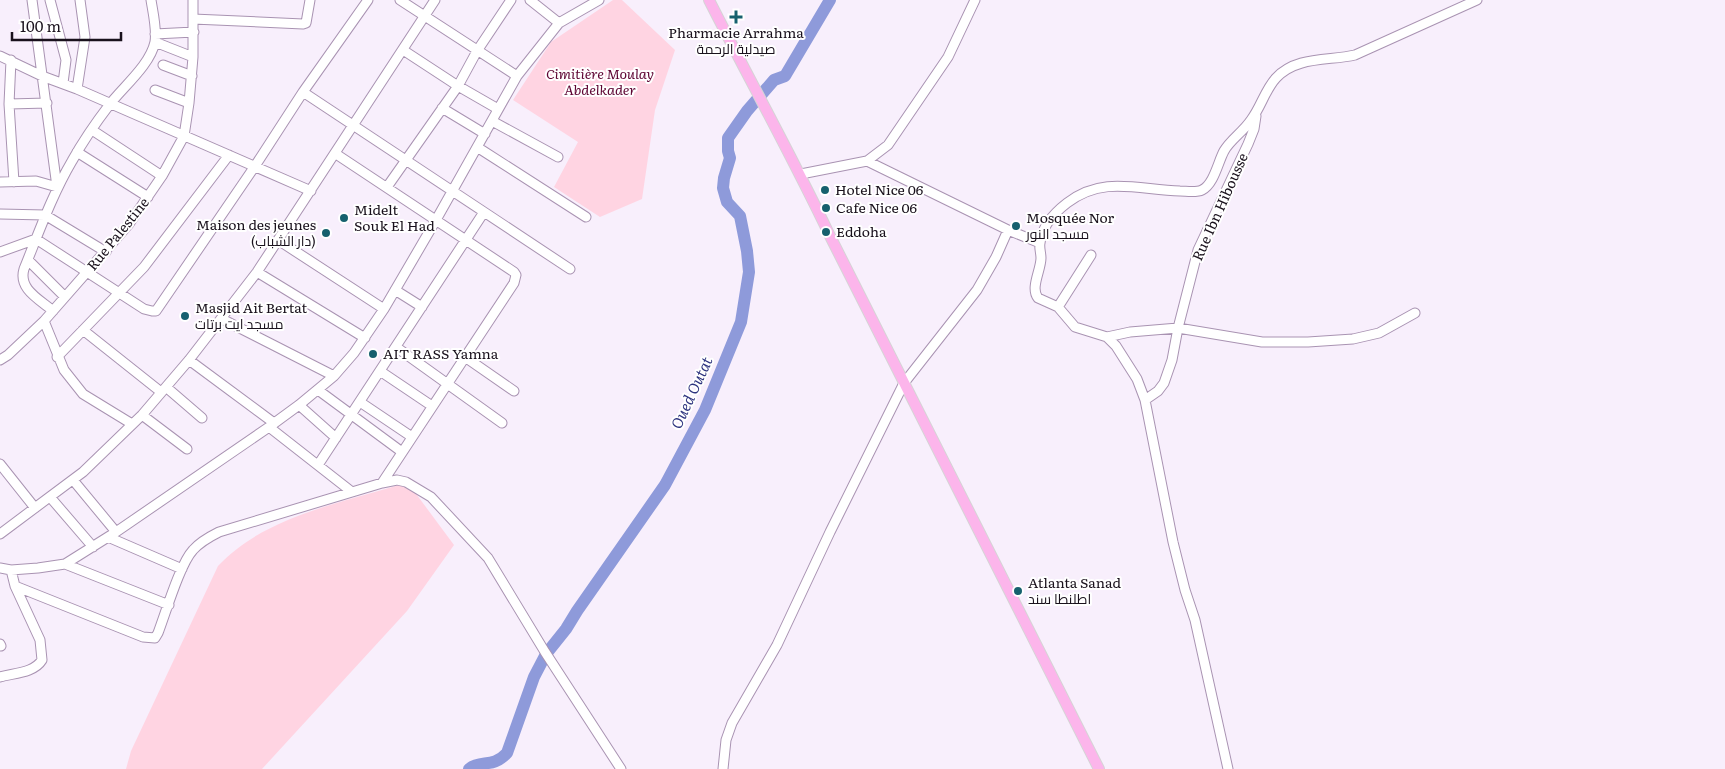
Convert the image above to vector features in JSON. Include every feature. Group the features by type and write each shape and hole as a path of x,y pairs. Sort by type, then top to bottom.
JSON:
{"main road":[{"path":"709,0 752,85 801,174 830,236 1099,769"}],"street":[{"path":"32,0 57,187"},
{"path":"50,0 66,60 63,83"},
{"path":"77,89 86,37 80,0"},
{"path":"53,311 23,283 22,275 57,187 77,152 110,104 141,67 155,38 151,0"},
{"name":"Rue Palestine","path":"0,360 8,355 44,321 123,232 162,176 184,136 192,76 193,0"},
{"path":"193,18 303,24 307,18 310,0"},
{"path":"36,239 144,309 152,312 156,311 303,92 368,0"},
{"path":"400,0 516,76"},
{"path":"1,530 73,480 142,415 222,320 258,272 435,0"},
{"path":"387,187 458,86 477,50 510,0"},
{"path":"530,0 559,23"},
{"path":"0,568 11,570 65,564 93,547 271,425 334,376 365,338 384,309 485,134 516,76 559,23 599,0"},
{"path":"801,174 868,161 888,146 948,57 974,0"},
{"path":"1228,769 1195,620 1173,542 1145,400 1127,362 1107,337 1076,327 1058,307 1038,298 1034,292 1041,268 1040,243 1050,218 1082,193 1109,187 1129,186 1172,191 1203,190 1214,175 1225,148 1246,128 1268,90 1282,72 1305,62 1355,55 1477,0"},
{"path":"155,38 194,32"},
{"path":"155,38 193,57"},
{"path":"403,50 458,86 498,109"},
{"path":"0,56 42,76 63,83 311,190"},
{"path":"11,60 9,104 14,182"},
{"path":"163,65 192,76"},
{"path":"156,90 189,103"},
{"path":"303,92 570,269"},
{"path":"9,104 47,103"},
{"path":"442,108 485,134"},
{"name":"Rue Ibn Hibousse","path":"1145,400 1158,391 1164,383 1172,360 1178,328 1198,250 1248,144 1254,129 1256,113"},
{"path":"492,121 558,157"},
{"path":"92,130 162,176"},
{"path":"477,147 586,217"},
{"path":"77,152 148,197"},
{"path":"336,154 516,275 514,282 382,483"},
{"path":"57,357 144,267 229,155"},
{"path":"868,161 1008,230 1040,243"},
{"path":"0,182 36,182 57,187"},
{"path":"0,208 0,214 46,215 106,252"},
{"path":"318,465 484,212"},
{"path":"723,769 726,740 732,723 777,645 830,532 904,383 966,307 996,257 1008,230"},
{"path":"0,252 36,239"},
{"path":"278,240 384,309"},
{"path":"1058,307 1091,255"},
{"path":"28,260 65,297"},
{"path":"258,272 365,338"},
{"path":"395,290 422,307"},
{"path":"1107,337 1130,332 1178,328 1262,342 1314,342 1367,337 1379,333 1415,313"},
{"path":"222,320 334,376"},
{"path":"44,321 57,357 64,370 83,394 132,424"},
{"path":"82,330 202,418"},
{"path":"396,347 502,424"},
{"path":"465,357 514,391"},
{"path":"189,360 352,492"},
{"path":"380,371 432,406"},
{"path":"318,390 402,452"},
{"path":"360,402 412,437"},
{"path":"299,405 336,438"},
{"path":"142,415 187,449"},
{"path":"0,464 35,508"},
{"path":"73,480 112,534 182,569"},
{"path":"15,586 149,638 155,638 182,569 191,552 198,544 219,532 382,483 397,480 406,482 431,497 488,558 545,652 621,769"},
{"path":"50,497 93,547"},
{"path":"65,564 169,605"},
{"path":"0,677 38,667 42,660 40,640 15,586 11,570"}],"green space":[{"name":"Cimitière Moulay Abdelkader","path":"613,0 622,0 675,50 655,110 642,199 600,217 554,187 578,142 513,100 551,42"},
{"path":"399,485 414,491 454,545 407,611 262,769 126,769 131,751 218,566 236,549 257,535 279,524 302,514"}],"waterway":[{"name":"Oued Outat","path":"469,769 473,766 496,761 507,753 534,677 546,654 566,629 665,485 705,410 741,322 749,272 740,216 727,202 723,188 730,158 728,138 747,111 774,80 785,76 830,0"}],"place":[{"name":"Pharmacie Arrahma صيدلية الرحمة","path":"736,17"},
{"name":"Hotel Nice 06","path":"825,190"},
{"name":"Cafe Nice 06","path":"826,208"},
{"name":"Midelt Souk El Had","path":"344,218"},
{"name":"Mosquée Nor مسجد النور","path":"1016,226"},
{"name":"Eddoha","path":"826,232"},
{"name":"Maison des jeunes (دار الشباب)","path":"326,233"},
{"name":"Masjid Ait Bertat مسجد ايت برتات","path":"185,316"},
{"name":"AIT RASS Yamna","path":"373,354"},
{"name":"Atlanta Sanad اطلنطا سند","path":"1018,591"}]}
